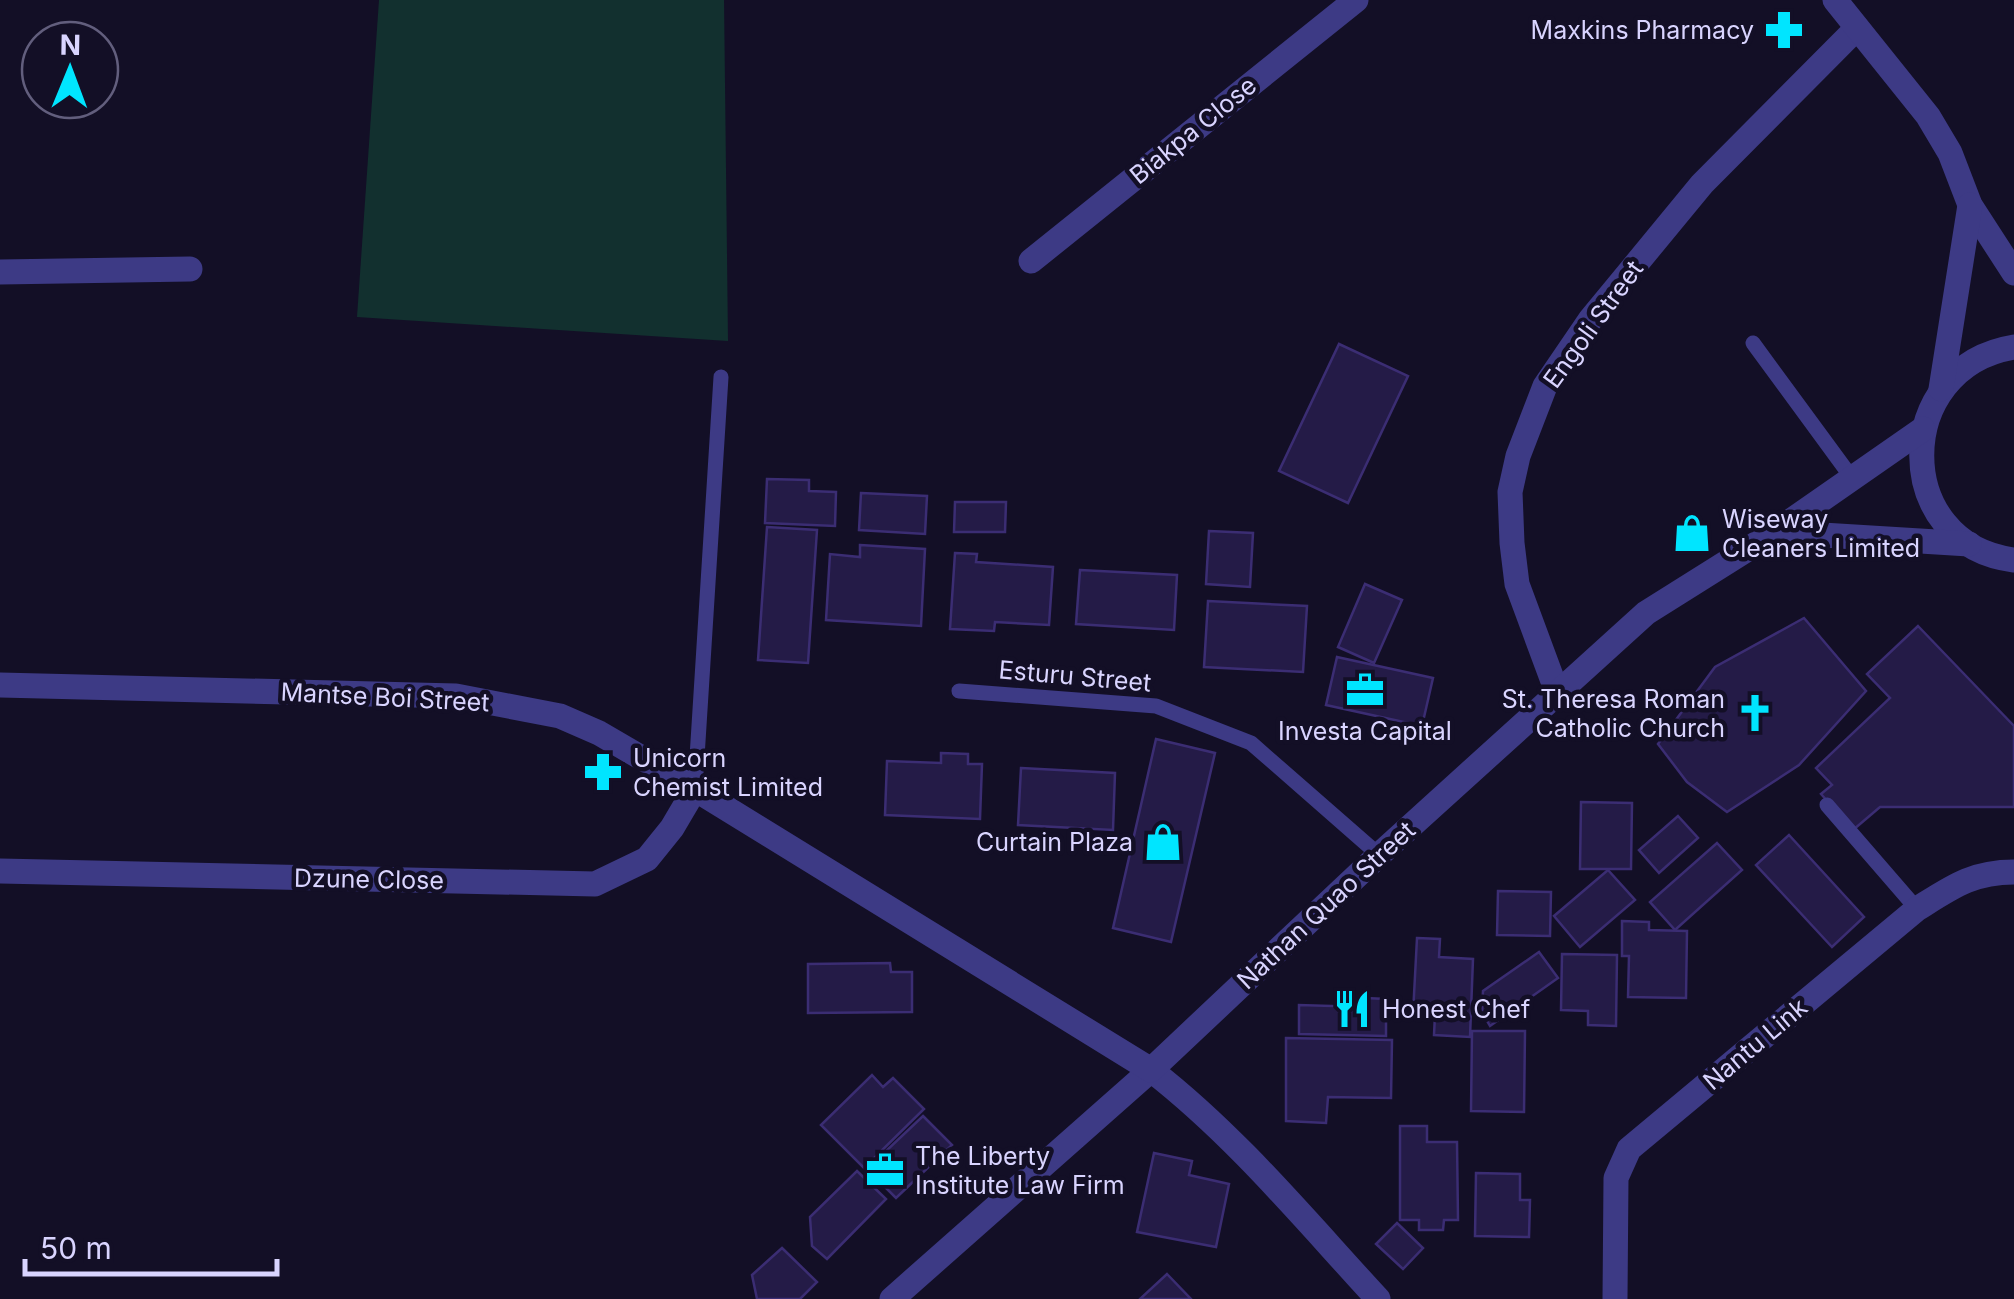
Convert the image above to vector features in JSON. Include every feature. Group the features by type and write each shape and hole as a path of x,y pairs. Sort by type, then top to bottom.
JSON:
{"street":[{"name":"Biakpa Close","path":"1030,260 1356,0"},
{"path":"1835,0 1928,116 1950,153 1970,205 2014,273"},
{"name":"Engoli Street","path":"1558,692 1516,584 1510,492 1518,456 1545,386 1590,320 1702,184 1857,28"},
{"path":"1942,388 1970,205"},
{"path":"0,272 190,270"},
{"path":"2009,564 1969,544 1945,522 1928,494 1920,462 1923,429 1942,388 1966,365 1996,350 2014,347"},
{"name":"Nathan Quao Street","path":"892,1299 1151,1070 1379,855 1646,614 1775,532 1923,429"},
{"path":"1775,532 1969,544"},
{"name":"Mantse Boi Street","path":"0,684 475,699 560,716 599,733 1151,1070 1241,1149 1378,1299"},
{"name":"Dzune Close","path":"0,871 596,884 647,859 696,789"},
{"name":"Nantu Link","path":"1615,1299 1616,1178 1628,1149 1916,909 1966,879 1989,872 2014,872"}],"lane":[{"path":"1753,343 1852,478"},
{"path":"696,789 721,378"},
{"name":"Esturu Street","path":"959,690 1156,706 1251,743 1379,855"},
{"path":"1827,805 1916,909"}],"green space":[{"path":"379,0 724,0 728,341 357,317"}],"building":[{"path":"1339,344 1408,376 1348,503 1279,471"},
{"path":"767,479 809,480 809,491 836,492 835,526 765,523"},
{"path":"861,493 927,496 925,534 859,530"},
{"path":"955,502 1006,502 1005,532 954,532"},
{"path":"767,527 817,530 808,663 758,660"},
{"path":"1209,531 1253,533 1250,587 1206,584"},
{"path":"860,545 925,549 921,626 826,620 830,554 860,557"},
{"path":"955,553 977,554 976,562 1053,567 1049,625 995,622 994,631 950,629"},
{"path":"1080,570 1177,575 1174,630 1076,624"},
{"path":"1365,584 1402,600 1374,663 1338,647"},
{"path":"1208,601 1307,606 1303,672 1204,667"},
{"path":"1804,618 1866,691 1799,765 1727,812 1687,782 1658,744 1715,667"},
{"path":"1918,626 2014,726 2014,807 1880,807 1853,830 1821,794 1832,785 1816,768 1890,698 1867,674"},
{"path":"1337,657 1433,678 1422,726 1326,705"},
{"path":"1156,739 1215,753 1171,942 1113,928"},
{"path":"941,753 968,754 968,764 982,764 980,819 885,815 887,761 941,763"},
{"path":"1021,768 1115,773 1113,830 1018,825"},
{"path":"1581,802 1632,803 1631,869 1580,869"},
{"path":"1678,816 1698,838 1659,873 1639,850"},
{"path":"1789,835 1864,917 1832,947 1756,865"},
{"path":"1717,843 1742,870 1675,930 1650,902"},
{"path":"1608,870 1635,900 1580,947 1554,916"},
{"path":"1498,891 1551,892 1550,936 1497,935"},
{"path":"1622,921 1649,922 1649,930 1687,931 1686,998 1628,997 1629,956 1622,956"},
{"path":"1417,938 1440,939 1439,957 1473,959 1470,1037 1434,1035 1435,1015 1413,1014"},
{"path":"1539,952 1558,978 1490,1026 1482,1012 1483,991"},
{"path":"1562,954 1617,955 1616,1026 1588,1025 1588,1011 1561,1010"},
{"path":"890,963 891,972 912,972 912,1012 808,1013 808,964"},
{"path":"1365,998 1386,999 1386,1036 1299,1034 1299,1005 1365,1007"},
{"path":"1472,1031 1525,1031 1524,1112 1471,1111"},
{"path":"1286,1038 1392,1040 1391,1098 1328,1097 1326,1123 1286,1121"},
{"path":"872,1075 883,1087 893,1078 924,1109 864,1168 821,1125"},
{"path":"923,1116 952,1145 896,1198 867,1169"},
{"path":"1400,1126 1427,1126 1427,1142 1457,1142 1458,1220 1444,1220 1443,1230 1419,1230 1419,1220 1400,1220"},
{"path":"1154,1153 1192,1161 1189,1175 1229,1184 1216,1247 1137,1232"},
{"path":"857,1171 886,1199 827,1259 812,1246 810,1217"},
{"path":"1476,1173 1520,1174 1520,1200 1530,1200 1529,1237 1475,1236"},
{"path":"1397,1223 1423,1248 1403,1269 1376,1244"},
{"path":"782,1248 817,1282 800,1299 757,1299 752,1275"},
{"path":"1167,1274 1191,1299 1140,1299"}],"place":[{"name":"Maxkins Pharmacy","path":"1784,30"},
{"name":"Wiseway Cleaners Limited","path":"1692,533"},
{"name":"Investa Capital","path":"1365,690"},
{"name":"St. Theresa Roman Catholic Church","path":"1755,713"},
{"name":"Unicorn Chemist Limited","path":"603,772"},
{"name":"Curtain Plaza","path":"1163,842"},
{"name":"Honest Chef","path":"1352,1009"},
{"name":"The Liberty Institute Law Firm","path":"885,1170"}]}
